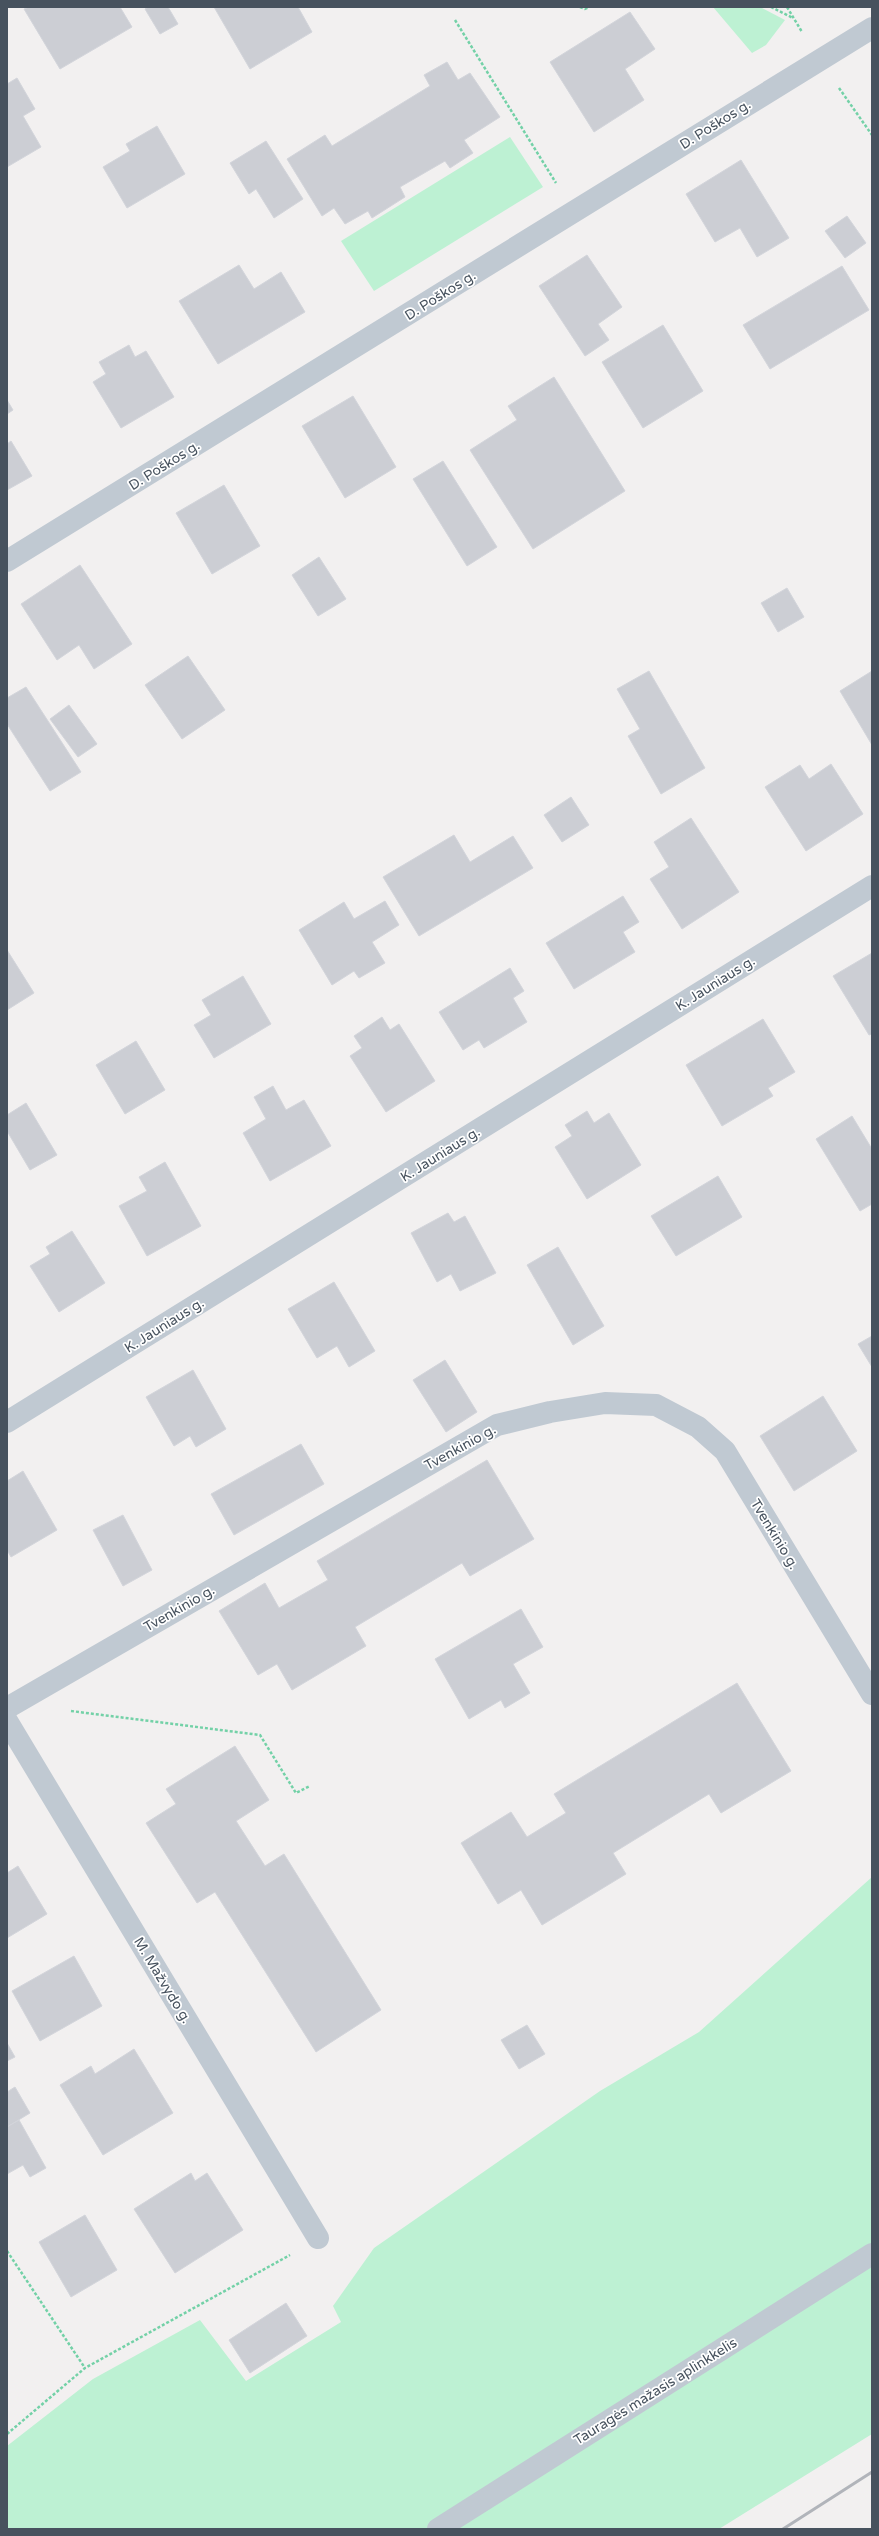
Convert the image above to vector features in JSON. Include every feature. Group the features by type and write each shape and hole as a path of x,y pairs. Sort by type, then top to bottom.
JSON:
{"street":[{"name":"D. Poškos g.","path":"7,561 872,28"},
{"name":"K. Jauniaus g.","path":"7,1422 872,886"},
{"name":"Tvenkinio g.","path":"7,1708 497,1425 550,1412 605,1403 656,1405 698,1427 725,1451 872,1694"},
{"name":"M. Mažvydo g.","path":"7,1721 318,2238"},
{"name":"Tauragės mažasis aplinkkelis","path":"438,2529 872,2254"}],"path":[{"path":"580,7 585,10 589,7"},
{"path":"771,7 794,18"},
{"path":"455,20 574,212"},
{"path":"68,1710 260,1735 296,1793 310,1786"},
{"path":"7,2434 85,2368 318,2238"},
{"path":"7,2251 85,2368"}],"green space":[{"path":"713,7 760,7 785,20 766,45 752,53"},
{"path":"510,137 543,187 374,291 341,241"},
{"path":"872,1877 872,2434 719,2529 7,2529 7,2446 93,2379 200,2320 246,2381 341,2322 333,2306 374,2248 600,2091 699,2032"}],"building":[{"path":"29,7 120,7 132,27 60,69 24,9"},
{"path":"148,7 168,7 178,24 160,34 145,9"},
{"path":"214,7 298,7 312,32 250,69"},
{"path":"630,12 655,49 625,69 644,100 594,132 550,62"},
{"path":"447,62 458,80 470,73 500,117 464,140 473,153 450,168 445,161 400,187 405,197 372,218 368,211 345,224 334,208 322,216 287,159 325,135 332,146 430,86 424,75"},
{"path":"17,78 35,109 23,116 41,147 7,167 7,84"},
{"path":"157,126 185,174 127,208 103,167 130,151 126,144"},
{"path":"266,141 303,199 274,218 256,189 249,194 230,163"},
{"path":"741,160 789,238 757,257 740,228 715,242 686,194"},
{"path":"847,216 866,243 845,258 825,231"},
{"path":"587,255 622,307 598,324 609,340 585,356 539,286"},
{"path":"239,265 254,289 281,272 305,312 218,364 179,301"},
{"path":"842,266 869,310 770,369 743,325"},
{"path":"663,325 703,391 643,428 602,362"},
{"path":"129,345 135,357 146,351 174,397 121,428 93,382 106,374 99,362"},
{"path":"554,377 625,491 533,549 470,450 517,420 508,406"},
{"path":"353,396 396,467 345,498 302,426"},
{"path":"7,400 13,410 7,414"},
{"path":"11,441 32,476 7,490 7,444"},
{"path":"443,461 497,547 467,566 413,479"},
{"path":"224,485 260,546 212,574 176,513"},
{"path":"319,557 346,599 318,616 292,575"},
{"path":"80,565 132,644 94,669 79,645 57,660 21,604"},
{"path":"787,588 804,617 778,632 761,603"},
{"path":"188,656 225,710 182,739 145,685"},
{"path":"649,671 705,768 661,794 628,736 640,729 617,689"},
{"path":"872,671 872,745 840,691"},
{"path":"26,687 81,772 50,791 7,724 7,698"},
{"path":"69,705 97,744 78,757 50,719"},
{"path":"831,764 863,814 806,851 765,787 800,765 809,779"},
{"path":"571,797 589,825 562,842 544,815"},
{"path":"691,818 739,892 682,929 650,879 669,867 654,842"},
{"path":"454,835 470,862 513,836 533,868 419,936 383,877"},
{"path":"623,896 639,922 623,932 635,952 574,989 546,943"},
{"path":"385,901 399,925 372,942 385,963 359,978 354,971 332,985 299,930 344,902 354,919"},
{"path":"7,950 34,993 7,1010"},
{"path":"872,953 872,1034 869,1035 833,976"},
{"path":"510,968 524,991 513,998 527,1022 484,1048 479,1040 463,1050 439,1012"},
{"path":"243,976 271,1024 214,1058 194,1025 211,1015 202,1000"},
{"path":"382,1017 390,1030 399,1024 435,1081 386,1112 350,1056 362,1048 354,1036"},
{"path":"763,1019 795,1072 768,1088 773,1096 722,1126 686,1065"},
{"path":"136,1041 165,1090 125,1114 96,1065"},
{"path":"273,1086 286,1110 304,1100 331,1146 270,1181 243,1133 266,1119 254,1097"},
{"path":"26,1103 57,1155 30,1170 7,1131 7,1115"},
{"path":"587,1111 594,1123 609,1113 641,1165 587,1199 555,1147 572,1136 565,1125"},
{"path":"852,1116 872,1149 872,1204 860,1211 816,1139"},
{"path":"165,1162 201,1226 147,1256 119,1206 147,1191 139,1177"},
{"path":"718,1176 742,1217 676,1256 651,1216"},
{"path":"448,1213 454,1222 465,1216 496,1273 460,1291 451,1274 437,1282 411,1233"},
{"path":"72,1231 105,1283 59,1312 30,1266 50,1254 46,1247"},
{"path":"558,1247 604,1326 573,1345 527,1265"},
{"path":"334,1282 375,1351 349,1367 337,1346 317,1358 288,1309"},
{"path":"872,1336 872,1367 858,1344"},
{"path":"445,1360 477,1412 446,1432 413,1380"},
{"path":"193,1370 226,1429 196,1447 190,1436 174,1446 146,1397"},
{"path":"823,1396 857,1451 794,1491 760,1436"},
{"path":"301,1444 324,1484 234,1535 211,1494"},
{"path":"487,1460 534,1539 470,1576 462,1563 355,1627 366,1646 292,1690 277,1664 258,1675 219,1611 265,1583 279,1608 328,1580 317,1561"},
{"path":"23,1471 57,1530 11,1557 7,1550 7,1481"},
{"path":"123,1515 152,1570 123,1586 93,1530"},
{"path":"521,1609 543,1647 513,1664 530,1693 505,1708 501,1700 469,1719 435,1659"},
{"path":"737,1683 791,1771 721,1813 709,1794 613,1853 626,1874 542,1925 521,1890 498,1904 461,1843 511,1812 527,1837 566,1813 554,1794"},
{"path":"235,1746 269,1800 236,1821 265,1866 284,1854 381,2010 316,2052 215,1892 197,1903 146,1823 176,1804 166,1789"},
{"path":"18,1866 47,1914 7,1938 7,1873"},
{"path":"74,1956 102,2006 40,2041 12,1991"},
{"path":"527,2025 545,2054 519,2069 501,2040"},
{"path":"7,2043 15,2057 7,2061"},
{"path":"134,2049 173,2113 103,2155 60,2085 91,2066 95,2074"},
{"path":"15,2087 30,2113 7,2127 7,2092"},
{"path":"19,2120 46,2168 30,2177 23,2165 7,2174 7,2127"},
{"path":"191,2173 195,2181 207,2173 243,2230 175,2273 134,2209"},
{"path":"85,2215 117,2270 71,2297 39,2242"},
{"path":"286,2303 307,2336 250,2373 229,2340"}],"railway":[{"path":"783,2529 872,2472"}]}
